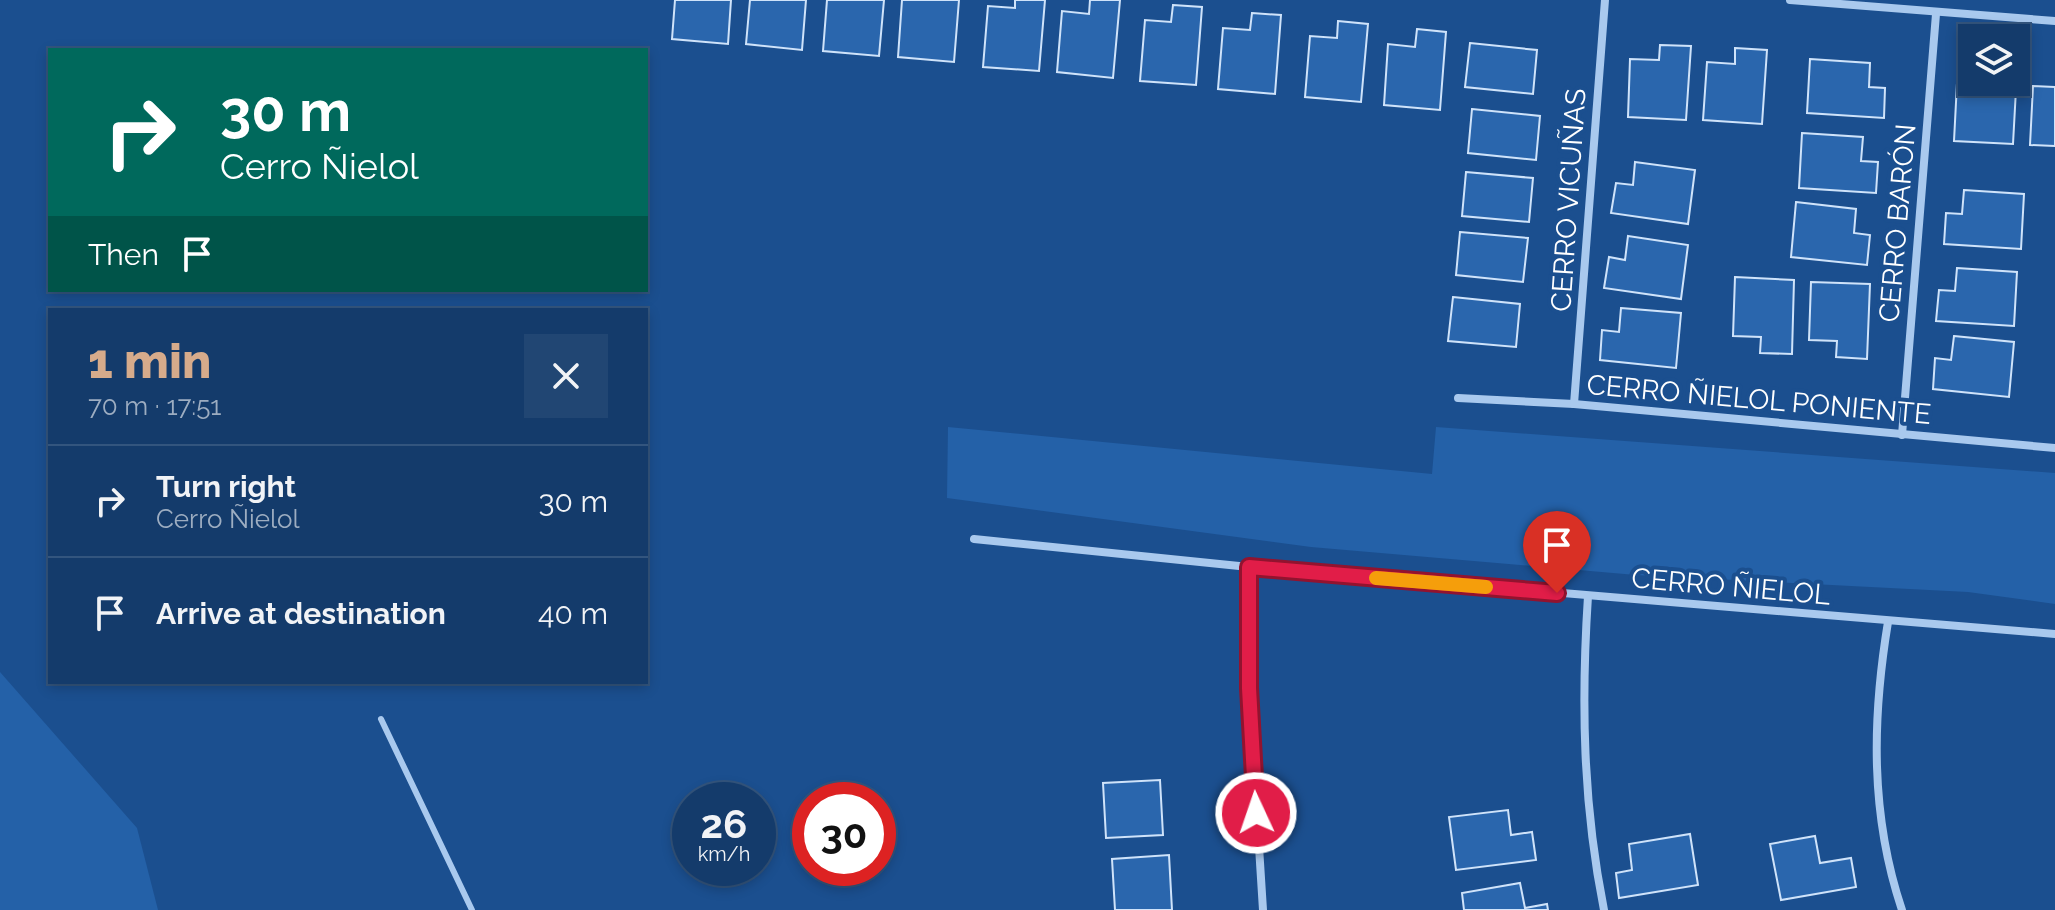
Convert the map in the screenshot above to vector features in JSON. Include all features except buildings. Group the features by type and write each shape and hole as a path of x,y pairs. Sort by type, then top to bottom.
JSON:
{"street":[{"name":"CERRO VICUÑAS","path":"1574,404 1605,0"},
{"path":"1790,0 1936,14 2055,21"},
{"name":"CERRO BARÓN","path":"1902,435 1936,14"},
{"name":"CERRO ÑIELOL PONIENTE","path":"1458,398 1574,404 2055,448"},
{"name":"CERRO ÑIELOL","path":"974,539 1249,567 2055,634"},
{"path":"1249,567 1249,688 1263,910"},
{"path":"1588,596 1582,685 1584,773 1604,910"},
{"path":"1888,622 1875,731 1876,786 1883,841 1902,910"}],"lane":[{"path":"381,719 472,910"}],"shaded area":[{"path":"948,427 1432,474 1436,427 2055,473 2055,604 1968,592 1636,575 1311,547 947,498"},
{"path":"0,672 137,828 158,910 0,910"}],"slow traffic":[{"path":"1376,578 1486,587"}],"route":[{"path":"1256,813 1249,688 1249,567 1557,593"}]}
